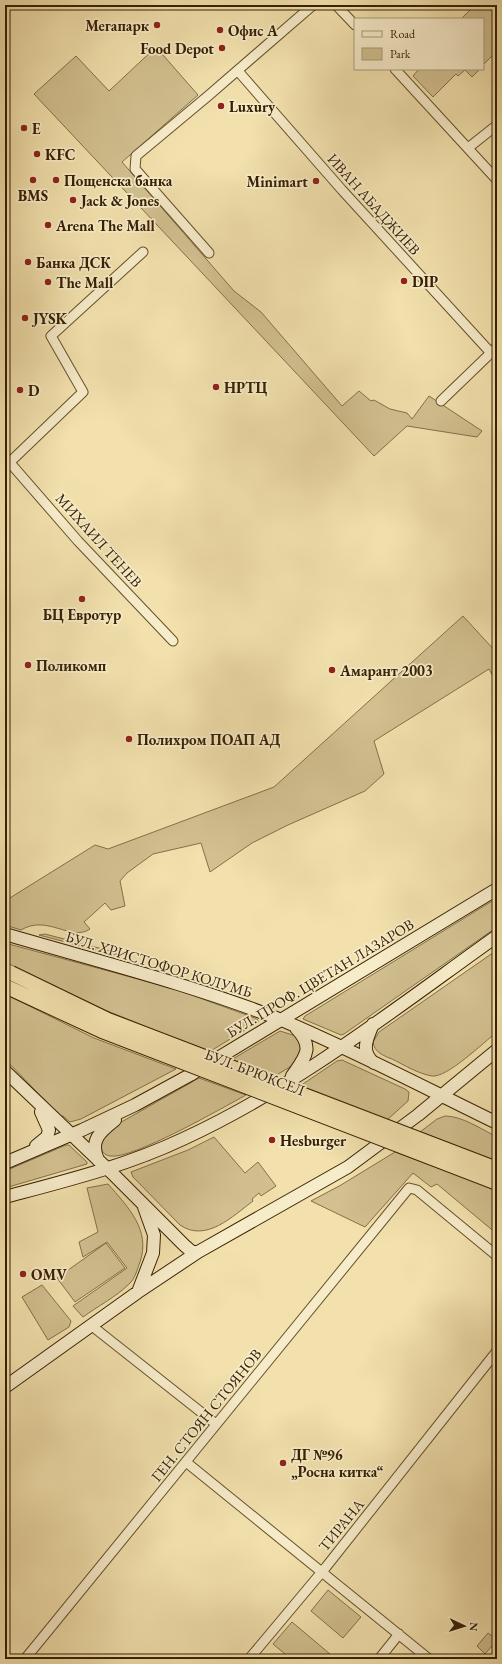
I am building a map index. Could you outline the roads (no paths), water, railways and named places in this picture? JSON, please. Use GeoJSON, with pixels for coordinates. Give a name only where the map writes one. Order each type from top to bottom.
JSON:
{"type":"FeatureCollection","features":[{"type":"Feature","properties":{"kind":"main road","name":"БУЛ. ПРОФ. ЦВЕТАН ЛАЗАРОВ"},"geometry":{"type":"LineString","coordinates":[[5,1163],[71,1135],[135,1105],[190,1075],[497,889]]}},
{"type":"Feature","properties":{"kind":"main road","name":"БУЛ. ХРИСТОФОР КОЛУМБ"},"geometry":{"type":"LineString","coordinates":[[5,934],[216,996],[280,1020],[340,1047],[497,1123]]}},
{"type":"Feature","properties":{"kind":"main road"},"geometry":{"type":"LineString","coordinates":[[5,1197],[102,1164],[182,1140],[246,1108],[340,1047],[497,936]]}},
{"type":"Feature","properties":{"kind":"main road","name":"БУЛ. БРЮКСЕЛ"},"geometry":{"type":"LineString","coordinates":[[8,980],[108,1020],[497,1169]]}},
{"type":"Feature","properties":{"kind":"main road","name":"БУЛ. БРЮКСЕЛ"},"geometry":{"type":"LineString","coordinates":[[8,980],[102,1031],[497,1183]]}},
{"type":"Feature","properties":{"kind":"main road"},"geometry":{"type":"LineString","coordinates":[[373,1024],[367,1038],[365,1048],[369,1059],[375,1064]]}},
{"type":"Feature","properties":{"kind":"main road"},"geometry":{"type":"LineString","coordinates":[[288,1082],[304,1059],[307,1049],[304,1037],[294,1027]]}},
{"type":"Feature","properties":{"kind":"main road"},"geometry":{"type":"LineString","coordinates":[[5,1387],[138,1292],[198,1252],[348,1167],[442,1096],[497,1050]]}},
{"type":"Feature","properties":{"kind":"main road"},"geometry":{"type":"LineString","coordinates":[[5,1071],[189,1250],[198,1252]]}},
{"type":"Feature","properties":{"kind":"main road"},"geometry":{"type":"LineString","coordinates":[[25,1154],[44,1140],[49,1130],[46,1120],[33,1099]]}},
{"type":"Feature","properties":{"kind":"main road"},"geometry":{"type":"LineString","coordinates":[[102,1164],[94,1146],[97,1136],[135,1105]]}},
{"type":"Feature","properties":{"kind":"main road"},"geometry":{"type":"LineString","coordinates":[[138,1292],[153,1253],[154,1235],[143,1204]]}},
{"type":"Feature","properties":{"kind":"street"},"geometry":{"type":"LineString","coordinates":[[209,252],[135,169],[136,156],[238,71],[313,5]]}},
{"type":"Feature","properties":{"kind":"street"},"geometry":{"type":"LineString","coordinates":[[336,5],[354,25]]}},
{"type":"Feature","properties":{"kind":"street"},"geometry":{"type":"LineString","coordinates":[[396,70],[497,180]]}},
{"type":"Feature","properties":{"kind":"street","name":"ИВАН АБАДЖИЕВ"},"geometry":{"type":"LineString","coordinates":[[238,71],[342,190],[494,350],[441,401]]}},
{"type":"Feature","properties":{"kind":"street"},"geometry":{"type":"LineString","coordinates":[[468,148],[497,125]]}},
{"type":"Feature","properties":{"kind":"street"},"geometry":{"type":"LineString","coordinates":[[8,460],[83,392],[51,336],[143,252]]}},
{"type":"Feature","properties":{"kind":"street","name":"МИХАИЛ ТЕНЕВ"},"geometry":{"type":"LineString","coordinates":[[8,460],[78,541],[173,641]]}},
{"type":"Feature","properties":{"kind":"street","name":"ГЕН. СТОЯН СТОЯНОВ"},"geometry":{"type":"LineString","coordinates":[[25,1659],[409,1188],[417,1190],[497,1256]]}},
{"type":"Feature","properties":{"kind":"street"},"geometry":{"type":"LineString","coordinates":[[92,1326],[216,1424]]}},
{"type":"Feature","properties":{"kind":"street","name":"ТИРАНА"},"geometry":{"type":"LineString","coordinates":[[250,1659],[322,1572],[497,1352]]}},
{"type":"Feature","properties":{"kind":"street"},"geometry":{"type":"LineString","coordinates":[[186,1462],[429,1659]]}},
{"type":"Feature","properties":{"kind":"street"},"geometry":{"type":"LineString","coordinates":[[379,1659],[399,1634]]}},
{"type":"Feature","properties":{"kind":"place","name":"Мегапарк"},"geometry":{"type":"Point","coordinates":[157,25]}},
{"type":"Feature","properties":{"kind":"place","name":"Офис А"},"geometry":{"type":"Point","coordinates":[220,30]}},
{"type":"Feature","properties":{"kind":"place","name":"Food Depot"},"geometry":{"type":"Point","coordinates":[222,48]}},
{"type":"Feature","properties":{"kind":"place","name":"Luxury"},"geometry":{"type":"Point","coordinates":[221,106]}},
{"type":"Feature","properties":{"kind":"place","name":"E"},"geometry":{"type":"Point","coordinates":[24,128]}},
{"type":"Feature","properties":{"kind":"place","name":"KFC"},"geometry":{"type":"Point","coordinates":[37,154]}},
{"type":"Feature","properties":{"kind":"place","name":"BMS"},"geometry":{"type":"Point","coordinates":[33,180]}},
{"type":"Feature","properties":{"kind":"place","name":"Пощенска банка"},"geometry":{"type":"Point","coordinates":[56,180]}},
{"type":"Feature","properties":{"kind":"place","name":"Minimart"},"geometry":{"type":"Point","coordinates":[316,181]}},
{"type":"Feature","properties":{"kind":"place","name":"Jack & Jones"},"geometry":{"type":"Point","coordinates":[73,200]}},
{"type":"Feature","properties":{"kind":"place","name":"Arena The Mall"},"geometry":{"type":"Point","coordinates":[48,225]}},
{"type":"Feature","properties":{"kind":"place","name":"Банка ДСК"},"geometry":{"type":"Point","coordinates":[28,262]}},
{"type":"Feature","properties":{"kind":"place","name":"DIP"},"geometry":{"type":"Point","coordinates":[404,281]}},
{"type":"Feature","properties":{"kind":"place","name":"The Mall"},"geometry":{"type":"Point","coordinates":[48,282]}},
{"type":"Feature","properties":{"kind":"place","name":"JYSK"},"geometry":{"type":"Point","coordinates":[25,318]}},
{"type":"Feature","properties":{"kind":"place","name":"НРТЦ"},"geometry":{"type":"Point","coordinates":[216,387]}},
{"type":"Feature","properties":{"kind":"place","name":"D"},"geometry":{"type":"Point","coordinates":[20,390]}},
{"type":"Feature","properties":{"kind":"place","name":"БЦ Евротур"},"geometry":{"type":"Point","coordinates":[82,599]}},
{"type":"Feature","properties":{"kind":"place","name":"Поликомп"},"geometry":{"type":"Point","coordinates":[28,665]}},
{"type":"Feature","properties":{"kind":"place","name":"Амарант 2003"},"geometry":{"type":"Point","coordinates":[332,670]}},
{"type":"Feature","properties":{"kind":"place","name":"Полихром ПОАП АД"},"geometry":{"type":"Point","coordinates":[129,739]}},
{"type":"Feature","properties":{"kind":"place","name":"Hesburger"},"geometry":{"type":"Point","coordinates":[272,1140]}},
{"type":"Feature","properties":{"kind":"place","name":"OMV"},"geometry":{"type":"Point","coordinates":[23,1274]}},
{"type":"Feature","properties":{"kind":"place","name":"ДГ №96 „Росна китка“"},"geometry":{"type":"Point","coordinates":[283,1463]}}]}
